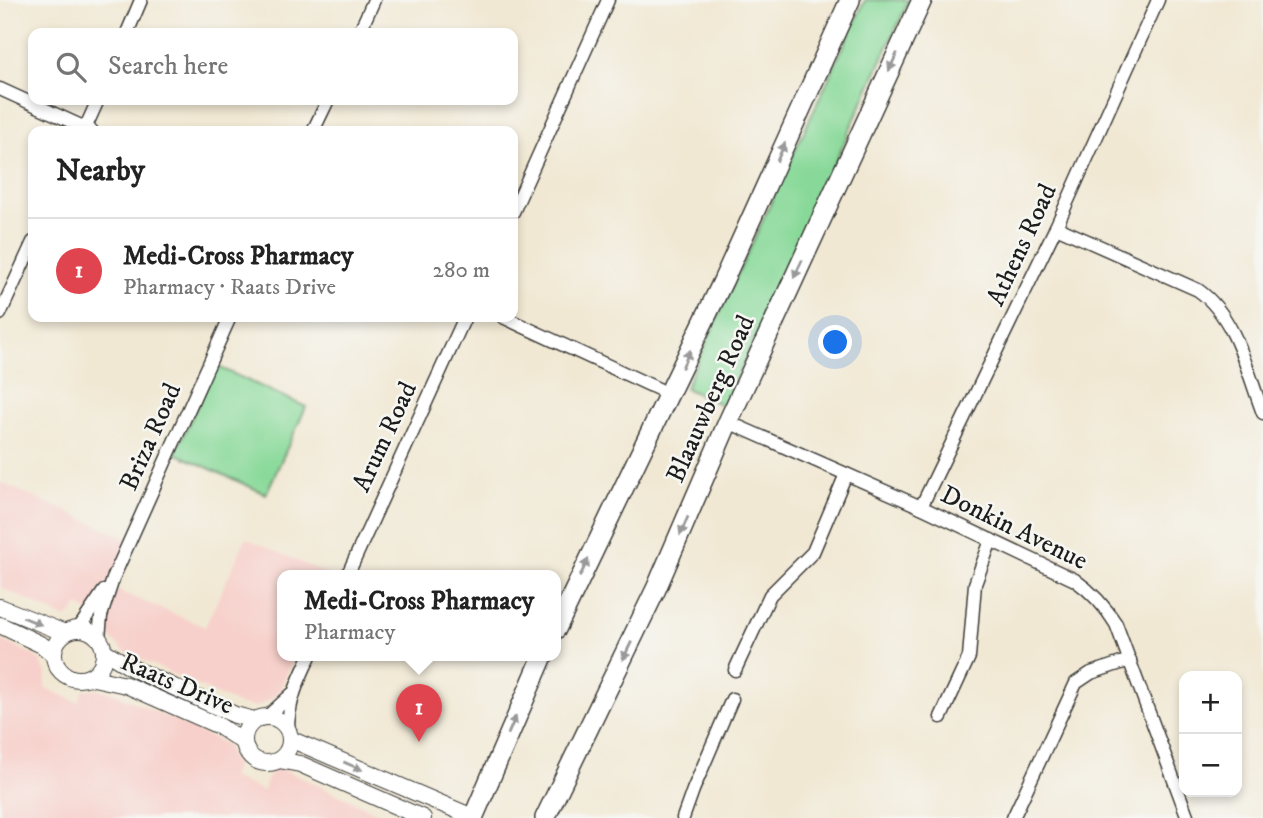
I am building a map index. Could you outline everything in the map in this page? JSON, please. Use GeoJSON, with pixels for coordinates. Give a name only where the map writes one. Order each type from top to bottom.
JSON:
{"type":"FeatureCollection","features":[{"type":"Feature","properties":{"kind":"main road","name":"Blaauwberg Road"},"geometry":{"type":"LineString","coordinates":[[561,617],[669,394],[850,0]]}},
{"type":"Feature","properties":{"kind":"main road","name":"Blaauwberg Road"},"geometry":{"type":"LineString","coordinates":[[545,818],[656,589],[728,422],[922,0]]}},
{"type":"Feature","properties":{"kind":"main road"},"geometry":{"type":"LineString","coordinates":[[474,818],[541,661]]}},
{"type":"Feature","properties":{"kind":"street"},"geometry":{"type":"LineString","coordinates":[[129,28],[141,0]]}},
{"type":"Feature","properties":{"kind":"street"},"geometry":{"type":"LineString","coordinates":[[361,28],[374,0]]}},
{"type":"Feature","properties":{"kind":"street"},"geometry":{"type":"LineString","coordinates":[[518,201],[608,0]]}},
{"type":"Feature","properties":{"kind":"street","name":"Athens Road"},"geometry":{"type":"LineString","coordinates":[[920,508],[1056,227],[1158,0]]}},
{"type":"Feature","properties":{"kind":"street"},"geometry":{"type":"LineString","coordinates":[[0,89],[28,102]]}},
{"type":"Feature","properties":{"kind":"street"},"geometry":{"type":"LineString","coordinates":[[34,105],[79,126]]}},
{"type":"Feature","properties":{"kind":"street"},"geometry":{"type":"LineString","coordinates":[[88,126],[96,105]]}},
{"type":"Feature","properties":{"kind":"street"},"geometry":{"type":"LineString","coordinates":[[315,126],[326,105]]}},
{"type":"Feature","properties":{"kind":"street"},"geometry":{"type":"LineString","coordinates":[[1056,227],[1198,290],[1207,297],[1227,320],[1263,413]]}},
{"type":"Feature","properties":{"kind":"street"},"geometry":{"type":"LineString","coordinates":[[0,314],[28,253]]}},
{"type":"Feature","properties":{"kind":"street","name":"Briza Road"},"geometry":{"type":"LineString","coordinates":[[102,644],[101,616],[114,576],[228,322]]}},
{"type":"Feature","properties":{"kind":"street","name":"Arum Road"},"geometry":{"type":"LineString","coordinates":[[350,570],[463,322]]}},
{"type":"Feature","properties":{"kind":"street"},"geometry":{"type":"LineString","coordinates":[[514,322],[669,394]]}},
{"type":"Feature","properties":{"kind":"street","name":"Donkin Avenue"},"geometry":{"type":"LineString","coordinates":[[728,422],[991,540],[1075,580],[1090,590],[1107,608],[1116,625],[1188,818]]}},
{"type":"Feature","properties":{"kind":"street"},"geometry":{"type":"LineString","coordinates":[[735,670],[770,595],[813,552],[846,474]]}},
{"type":"Feature","properties":{"kind":"street"},"geometry":{"type":"LineString","coordinates":[[941,717],[969,657],[975,584],[991,540]]}},
{"type":"Feature","properties":{"kind":"street","name":"Briza Road"},"geometry":{"type":"LineString","coordinates":[[72,630],[114,576]]}},
{"type":"Feature","properties":{"kind":"street"},"geometry":{"type":"LineString","coordinates":[[0,607],[72,630],[90,631],[102,644],[102,663],[89,677],[78,679],[64,674],[55,662],[53,654],[57,640],[72,630]]}},
{"type":"Feature","properties":{"kind":"street"},"geometry":{"type":"LineString","coordinates":[[0,625],[42,645],[53,654]]}},
{"type":"Feature","properties":{"kind":"street","name":"Raats Drive"},"geometry":{"type":"LineString","coordinates":[[102,644],[132,668],[235,715],[261,718]]}},
{"type":"Feature","properties":{"kind":"street"},"geometry":{"type":"LineString","coordinates":[[1013,818],[1076,683],[1091,673],[1130,660]]}},
{"type":"Feature","properties":{"kind":"street"},"geometry":{"type":"LineString","coordinates":[[292,694],[247,727],[243,742],[249,755],[256,761],[268,764],[279,760],[288,749],[288,714],[292,694],[308,661]]}},
{"type":"Feature","properties":{"kind":"street","name":"Raats Drive"},"geometry":{"type":"LineString","coordinates":[[89,677],[126,685],[219,726],[243,742]]}},
{"type":"Feature","properties":{"kind":"street"},"geometry":{"type":"LineString","coordinates":[[684,818],[732,699]]}},
{"type":"Feature","properties":{"kind":"street"},"geometry":{"type":"LineString","coordinates":[[261,718],[280,720],[289,734],[474,818]]}},
{"type":"Feature","properties":{"kind":"street"},"geometry":{"type":"LineString","coordinates":[[279,760],[300,764],[423,818]]}},
{"type":"Feature","properties":{"kind":"shaded area"},"geometry":{"type":"Polygon","coordinates":[[[0,482],[130,540],[109,587],[205,627],[246,538],[318,570],[277,570],[277,661],[293,661],[277,695],[256,707],[240,705],[125,652],[112,639],[107,625],[78,605],[73,613],[65,618],[0,587],[0,482]]]}},
{"type":"Feature","properties":{"kind":"shaded area"},"geometry":{"type":"Polygon","coordinates":[[[0,639],[40,661],[46,673],[45,688],[78,702],[84,690],[97,689],[114,693],[226,744],[231,760],[237,763],[231,777],[263,791],[270,773],[280,768],[389,818],[0,818],[0,639]]]}},
{"type":"Feature","properties":{"kind":"green space"},"geometry":{"type":"Polygon","coordinates":[[[865,0],[909,0],[724,406],[685,388],[865,0]]]}},
{"type":"Feature","properties":{"kind":"green space"},"geometry":{"type":"Polygon","coordinates":[[[216,366],[306,407],[266,494],[175,453],[216,366]]]}},
{"type":"Feature","properties":{"kind":"place","name":"Medi-Cross Pharmacy"},"geometry":{"type":"Point","coordinates":[419,742]}}]}
